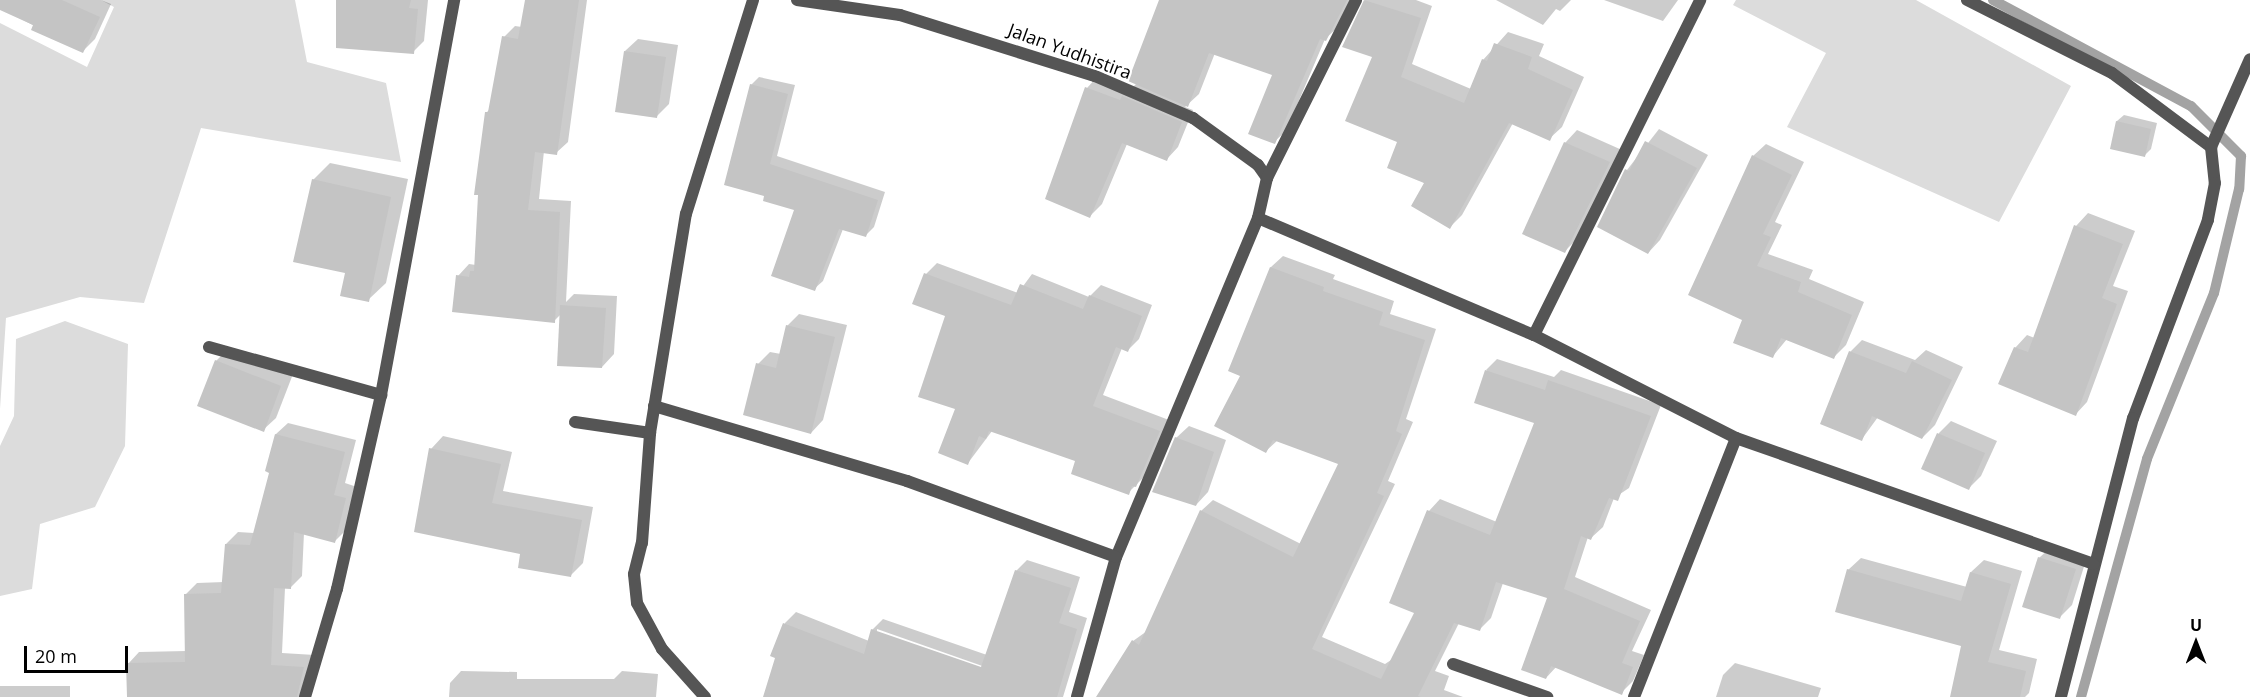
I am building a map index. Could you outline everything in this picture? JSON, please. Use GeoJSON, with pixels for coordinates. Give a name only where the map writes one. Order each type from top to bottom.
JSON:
{"type":"FeatureCollection","features":[{"type":"Feature","properties":{"kind":"street"},"geometry":{"type":"LineString","coordinates":[[305,697],[337,589],[381,395],[406,274],[454,0]]}},
{"type":"Feature","properties":{"kind":"street"},"geometry":{"type":"LineString","coordinates":[[705,697],[662,650],[637,603],[634,574],[642,543],[650,433],[686,214],[753,0]]}},
{"type":"Feature","properties":{"kind":"street","name":"Jalan Yudhistira"},"geometry":{"type":"LineString","coordinates":[[797,0],[900,15],[1095,76],[1193,118],[1258,165],[1267,178]]}},
{"type":"Feature","properties":{"kind":"street"},"geometry":{"type":"LineString","coordinates":[[1077,697],[1116,557],[1258,218],[1267,178],[1356,0]]}},
{"type":"Feature","properties":{"kind":"street"},"geometry":{"type":"LineString","coordinates":[[1534,335],[1700,0]]}},
{"type":"Feature","properties":{"kind":"street"},"geometry":{"type":"LineString","coordinates":[[1967,0],[2112,73],[2211,147]]}},
{"type":"Feature","properties":{"kind":"street"},"geometry":{"type":"LineString","coordinates":[[2061,697],[2093,564],[2133,418],[2208,220],[2216,183],[2211,147],[2250,59]]}},
{"type":"Feature","properties":{"kind":"street"},"geometry":{"type":"LineString","coordinates":[[1258,218],[1534,335],[1736,438],[2093,564]]}},
{"type":"Feature","properties":{"kind":"street"},"geometry":{"type":"LineString","coordinates":[[209,347],[381,395]]}},
{"type":"Feature","properties":{"kind":"street"},"geometry":{"type":"LineString","coordinates":[[654,406],[907,481],[1116,557]]}},
{"type":"Feature","properties":{"kind":"street"},"geometry":{"type":"LineString","coordinates":[[575,422],[650,433]]}},
{"type":"Feature","properties":{"kind":"street"},"geometry":{"type":"LineString","coordinates":[[1634,697],[1736,438]]}},
{"type":"Feature","properties":{"kind":"street"},"geometry":{"type":"LineString","coordinates":[[1453,664],[1547,697]]}},
{"type":"Feature","properties":{"kind":"shaded area"},"geometry":{"type":"Polygon","coordinates":[[[101,0],[295,0],[307,62],[386,83],[401,162],[201,128],[144,303],[80,297],[6,318],[0,409],[0,23],[87,67],[114,7],[101,0]]]}},
{"type":"Feature","properties":{"kind":"shaded area"},"geometry":{"type":"Polygon","coordinates":[[[1736,0],[1916,0],[2071,86],[1999,222],[1787,127],[1826,53],[1733,5],[1736,0]]]}},
{"type":"Feature","properties":{"kind":"shaded area"},"geometry":{"type":"Polygon","coordinates":[[[65,321],[128,344],[125,446],[95,507],[40,524],[32,589],[0,596],[0,446],[14,416],[16,339],[65,321]]]}},
{"type":"Feature","properties":{"kind":"building"},"geometry":{"type":"Polygon","coordinates":[[[0,0],[62,0],[100,17],[83,53],[31,30],[33,25],[0,10],[0,0]]]}},
{"type":"Feature","properties":{"kind":"building"},"geometry":{"type":"Polygon","coordinates":[[[336,0],[411,0],[409,8],[418,9],[414,54],[336,48],[336,0]]]}},
{"type":"Feature","properties":{"kind":"building"},"geometry":{"type":"Polygon","coordinates":[[[525,0],[579,0],[557,155],[535,152],[528,210],[560,212],[555,323],[452,312],[456,275],[469,277],[470,271],[474,271],[478,195],[474,195],[485,112],[488,112],[502,36],[518,39],[525,0]]]}},
{"type":"Feature","properties":{"kind":"building"},"geometry":{"type":"Polygon","coordinates":[[[1159,0],[1347,0],[1326,41],[1320,39],[1275,144],[1248,134],[1272,75],[1209,53],[1188,107],[1128,81],[1159,0]]]}},
{"type":"Feature","properties":{"kind":"building"},"geometry":{"type":"Polygon","coordinates":[[[1364,0],[1421,18],[1401,77],[1464,103],[1482,59],[1487,61],[1494,43],[1532,57],[1528,69],[1573,90],[1550,141],[1509,123],[1450,229],[1411,206],[1424,183],[1387,168],[1397,142],[1345,121],[1372,57],[1342,47],[1364,0]]]}},
{"type":"Feature","properties":{"kind":"building"},"geometry":{"type":"Polygon","coordinates":[[[624,51],[666,57],[657,118],[615,112],[624,51]]]}},
{"type":"Feature","properties":{"kind":"building"},"geometry":{"type":"Polygon","coordinates":[[[750,84],[788,94],[770,164],[878,200],[866,237],[839,229],[815,291],[771,276],[794,210],[763,201],[764,196],[724,185],[750,84]]]}},
{"type":"Feature","properties":{"kind":"building"},"geometry":{"type":"Polygon","coordinates":[[[1085,87],[1120,100],[1122,96],[1182,122],[1167,161],[1122,143],[1090,218],[1045,199],[1085,87]]]}},
{"type":"Feature","properties":{"kind":"building"},"geometry":{"type":"Polygon","coordinates":[[[2116,121],[2151,129],[2145,157],[2110,149],[2116,121]]]}},
{"type":"Feature","properties":{"kind":"building"},"geometry":{"type":"Polygon","coordinates":[[[1645,141],[1697,168],[1648,254],[1597,227],[1625,169],[1629,171],[1645,141]]]}},
{"type":"Feature","properties":{"kind":"building"},"geometry":{"type":"Polygon","coordinates":[[[1564,142],[1610,162],[1565,253],[1522,234],[1564,142]]]}},
{"type":"Feature","properties":{"kind":"building"},"geometry":{"type":"Polygon","coordinates":[[[1752,155],[1792,175],[1763,234],[1771,237],[1757,266],[1801,282],[1798,292],[1852,315],[1834,359],[1781,338],[1773,358],[1733,343],[1742,320],[1688,295],[1752,155]]]}},
{"type":"Feature","properties":{"kind":"building"},"geometry":{"type":"Polygon","coordinates":[[[312,179],[391,197],[369,302],[340,296],[345,273],[293,262],[312,179]]]}},
{"type":"Feature","properties":{"kind":"building"},"geometry":{"type":"Polygon","coordinates":[[[2074,225],[2123,244],[2102,298],[2117,304],[2076,416],[1998,384],[2014,347],[2028,352],[2074,225]]]}},
{"type":"Feature","properties":{"kind":"building"},"geometry":{"type":"Polygon","coordinates":[[[1270,267],[1324,287],[1323,291],[1383,312],[1379,325],[1425,340],[1396,431],[1402,434],[1377,493],[1384,496],[1312,649],[1381,679],[1414,613],[1389,603],[1427,510],[1490,535],[1534,423],[1474,403],[1485,370],[1545,390],[1548,380],[1651,416],[1618,501],[1609,498],[1591,540],[1581,536],[1564,589],[1640,621],[1622,663],[1633,667],[1622,695],[1551,666],[1546,679],[1521,670],[1547,598],[1496,582],[1480,631],[1454,623],[1418,696],[1421,697],[1096,697],[1132,640],[1139,645],[1200,510],[1293,557],[1338,464],[1273,440],[1266,453],[1214,426],[1240,376],[1228,371],[1270,267]]]}},
{"type":"Feature","properties":{"kind":"building"},"geometry":{"type":"Polygon","coordinates":[[[924,273],[1011,305],[1020,284],[1083,309],[1089,295],[1142,316],[1128,352],[1116,347],[1093,406],[1160,431],[1136,487],[1132,486],[1129,495],[1071,474],[1075,461],[989,431],[986,439],[979,436],[968,465],[938,453],[955,409],[918,397],[945,316],[912,304],[924,273]]]}},
{"type":"Feature","properties":{"kind":"building"},"geometry":{"type":"Polygon","coordinates":[[[560,305],[606,308],[602,368],[557,366],[560,305]]]}},
{"type":"Feature","properties":{"kind":"building"},"geometry":{"type":"Polygon","coordinates":[[[786,325],[835,337],[811,434],[743,415],[756,363],[776,368],[786,325]]]}},
{"type":"Feature","properties":{"kind":"building"},"geometry":{"type":"Polygon","coordinates":[[[1849,351],[1906,373],[1912,361],[1952,380],[1922,439],[1872,416],[1862,441],[1820,424],[1849,351]]]}},
{"type":"Feature","properties":{"kind":"building"},"geometry":{"type":"Polygon","coordinates":[[[215,360],[281,386],[264,432],[197,406],[215,360]]]}},
{"type":"Feature","properties":{"kind":"building"},"geometry":{"type":"Polygon","coordinates":[[[1937,433],[1985,453],[1969,490],[1921,469],[1937,433]]]}},
{"type":"Feature","properties":{"kind":"building"},"geometry":{"type":"Polygon","coordinates":[[[275,434],[345,452],[334,495],[346,498],[335,543],[294,532],[291,589],[274,588],[271,665],[304,667],[297,697],[127,697],[126,663],[185,662],[184,594],[221,593],[225,544],[250,545],[269,473],[265,471],[275,434]]]}},
{"type":"Feature","properties":{"kind":"building"},"geometry":{"type":"Polygon","coordinates":[[[1175,437],[1214,452],[1196,506],[1152,492],[1175,437]]]}},
{"type":"Feature","properties":{"kind":"building"},"geometry":{"type":"Polygon","coordinates":[[[429,448],[501,464],[492,503],[582,520],[571,577],[518,568],[520,554],[414,532],[429,448]]]}},
{"type":"Feature","properties":{"kind":"building"},"geometry":{"type":"Polygon","coordinates":[[[2038,557],[2076,569],[2060,619],[2022,607],[2038,557]]]}},
{"type":"Feature","properties":{"kind":"building"},"geometry":{"type":"Polygon","coordinates":[[[1847,569],[1961,601],[1970,572],[2011,584],[1988,662],[2026,671],[2020,697],[1950,697],[1961,646],[1835,612],[1847,569]]]}},
{"type":"Feature","properties":{"kind":"building"},"geometry":{"type":"Polygon","coordinates":[[[1015,570],[1071,588],[1059,623],[1077,629],[1057,697],[763,697],[775,658],[770,656],[783,623],[864,654],[871,629],[981,667],[1015,570]]]}},
{"type":"Feature","properties":{"kind":"waterway"},"geometry":{"type":"LineString","coordinates":[[1993,0],[2191,106],[2241,156],[2239,189],[2214,293],[2147,459],[2081,697]]}}]}
